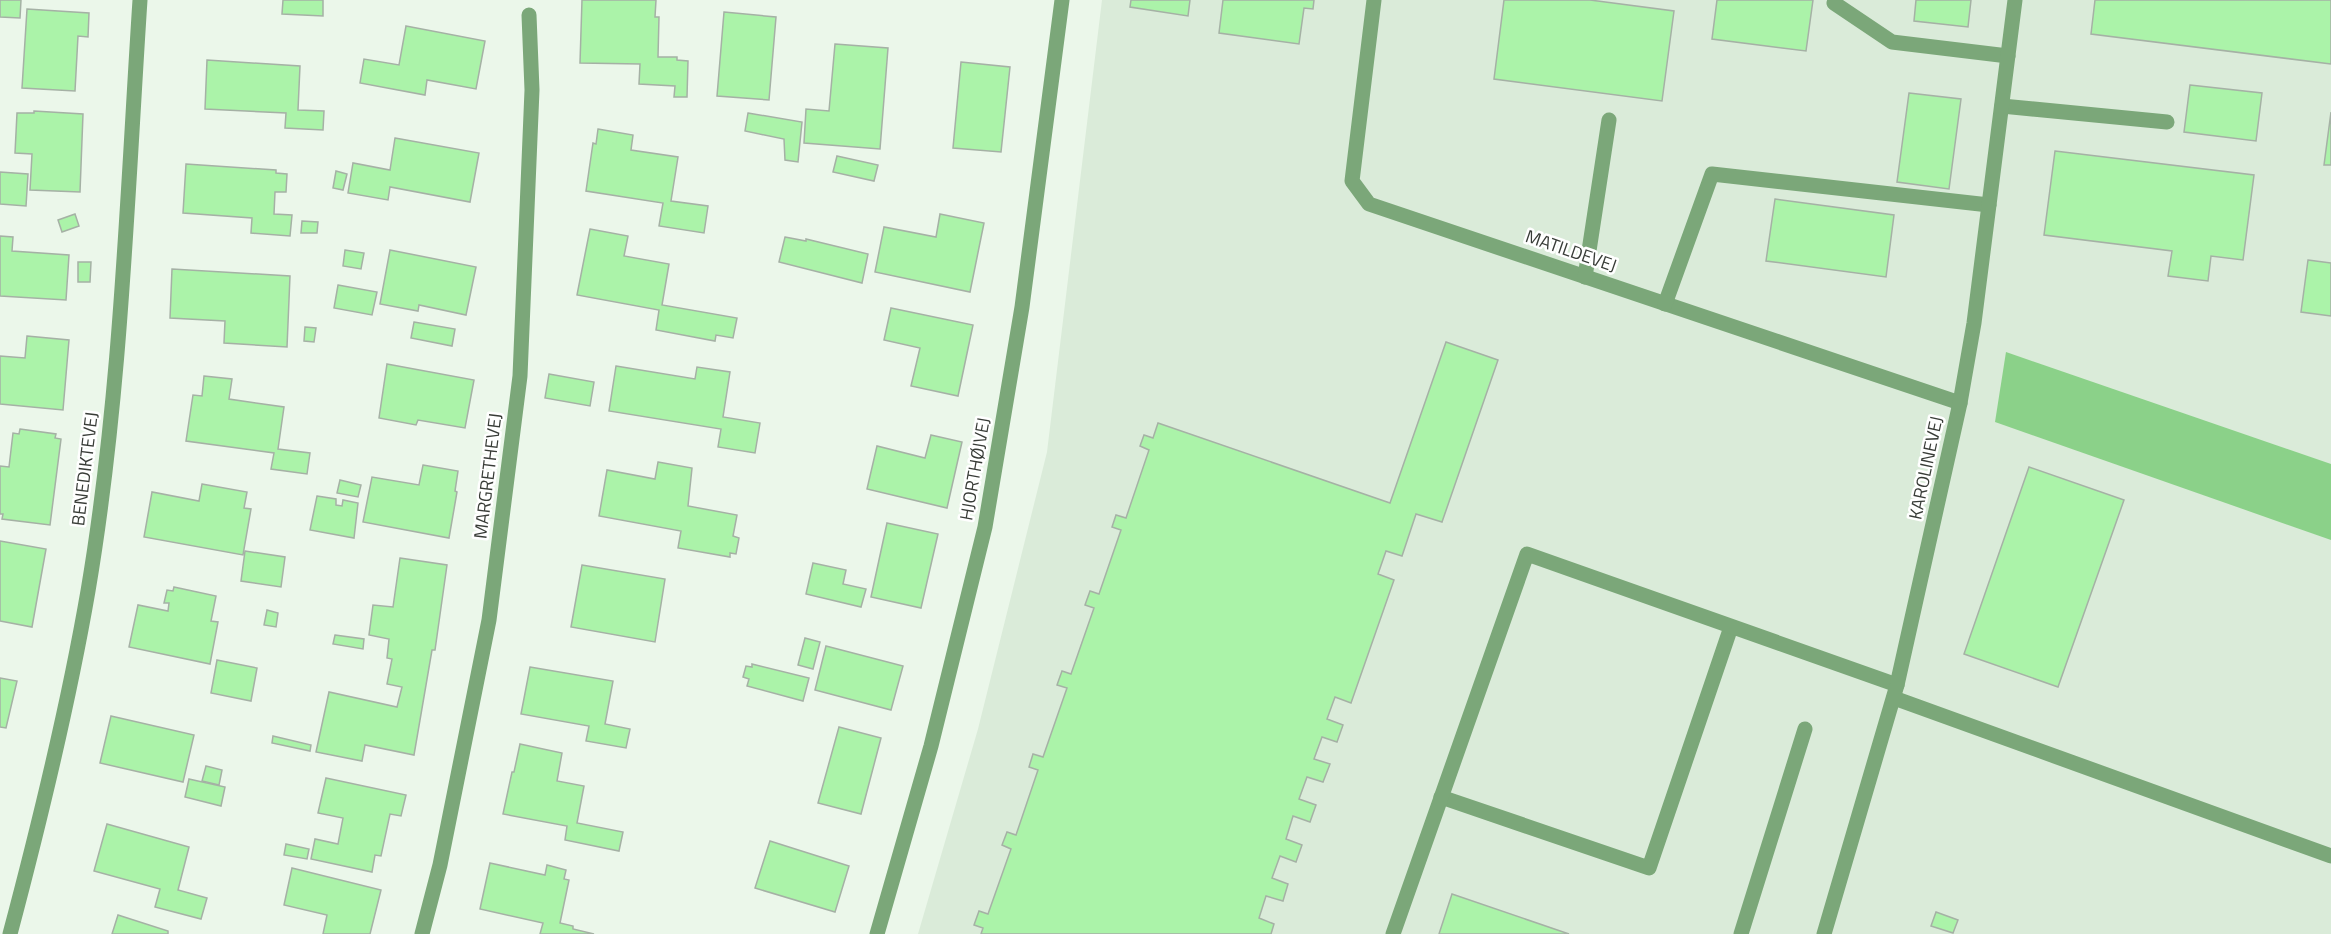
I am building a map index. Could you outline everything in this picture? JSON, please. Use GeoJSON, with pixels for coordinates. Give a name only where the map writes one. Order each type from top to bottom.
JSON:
{"type":"FeatureCollection","features":[{"type":"Feature","properties":{"kind":"street","name":"BENEDIKTEVEJ"},"geometry":{"type":"LineString","coordinates":[[10,934],[49,782],[88,591],[94,548],[112,410],[140,0]]}},
{"type":"Feature","properties":{"kind":"street","name":"HJORTHØJVEJ"},"geometry":{"type":"LineString","coordinates":[[877,934],[931,746],[985,527],[1022,308],[1062,0]]}},
{"type":"Feature","properties":{"kind":"street","name":"MATILDEVEJ"},"geometry":{"type":"LineString","coordinates":[[1374,0],[1352,181],[1369,204],[1960,404]]}},
{"type":"Feature","properties":{"kind":"street","name":"KAROLINEVEJ"},"geometry":{"type":"LineString","coordinates":[[1827,933],[1895,692],[1960,404],[1974,323],[2016,0]]}},
{"type":"Feature","properties":{"kind":"street"},"geometry":{"type":"LineString","coordinates":[[1834,3],[1892,42],[2008,56]]}},
{"type":"Feature","properties":{"kind":"street","name":"MARGRETHEVEJ"},"geometry":{"type":"LineString","coordinates":[[422,934],[440,865],[489,620],[520,376],[532,90],[529,15]]}},
{"type":"Feature","properties":{"kind":"street"},"geometry":{"type":"LineString","coordinates":[[2002,106],[2167,122]]}},
{"type":"Feature","properties":{"kind":"street"},"geometry":{"type":"LineString","coordinates":[[1585,277],[1609,120]]}},
{"type":"Feature","properties":{"kind":"street"},"geometry":{"type":"LineString","coordinates":[[1665,304],[1712,174],[1989,205]]}},
{"type":"Feature","properties":{"kind":"street"},"geometry":{"type":"LineString","coordinates":[[1393,934],[1527,554],[1731,627],[1895,692],[2331,856]]}},
{"type":"Feature","properties":{"kind":"street"},"geometry":{"type":"LineString","coordinates":[[1441,797],[1648,868],[1731,627]]}},
{"type":"Feature","properties":{"kind":"street"},"geometry":{"type":"LineString","coordinates":[[1741,934],[1805,729]]}},
{"type":"Feature","properties":{"kind":"shaded area"},"geometry":{"type":"Polygon","coordinates":[[[1102,0],[2331,0],[2331,934],[918,934],[978,729],[1047,452],[1102,0]]]}},
{"type":"Feature","properties":{"kind":"green space"},"geometry":{"type":"Polygon","coordinates":[[[2006,352],[2331,464],[2331,540],[1995,422],[2006,352]]]}},
{"type":"Feature","properties":{"kind":"building"},"geometry":{"type":"Polygon","coordinates":[[[0,0],[21,0],[20,18],[0,17],[0,0]]]}},
{"type":"Feature","properties":{"kind":"building"},"geometry":{"type":"Polygon","coordinates":[[[283,0],[323,0],[323,16],[282,14],[283,0]]]}},
{"type":"Feature","properties":{"kind":"building"},"geometry":{"type":"Polygon","coordinates":[[[582,0],[656,0],[655,17],[659,17],[658,57],[677,57],[677,60],[688,61],[687,97],[674,97],[675,86],[639,84],[640,64],[580,63],[582,0]]]}},
{"type":"Feature","properties":{"kind":"building"},"geometry":{"type":"Polygon","coordinates":[[[1131,0],[1190,0],[1188,16],[1130,7],[1131,0]]]}},
{"type":"Feature","properties":{"kind":"building"},"geometry":{"type":"Polygon","coordinates":[[[1223,0],[1314,0],[1313,9],[1304,8],[1299,44],[1219,33],[1223,0]]]}},
{"type":"Feature","properties":{"kind":"building"},"geometry":{"type":"Polygon","coordinates":[[[1504,0],[1590,0],[1674,11],[1662,101],[1494,79],[1504,0]]]}},
{"type":"Feature","properties":{"kind":"building"},"geometry":{"type":"Polygon","coordinates":[[[1717,0],[1813,0],[1806,51],[1712,39],[1717,0]]]}},
{"type":"Feature","properties":{"kind":"building"},"geometry":{"type":"Polygon","coordinates":[[[1916,0],[1971,0],[1968,27],[1914,21],[1916,0]]]}},
{"type":"Feature","properties":{"kind":"building"},"geometry":{"type":"Polygon","coordinates":[[[2095,0],[2331,0],[2331,64],[2091,34],[2095,0]]]}},
{"type":"Feature","properties":{"kind":"building"},"geometry":{"type":"Polygon","coordinates":[[[27,9],[89,13],[88,37],[78,36],[75,91],[22,88],[27,9]]]}},
{"type":"Feature","properties":{"kind":"building"},"geometry":{"type":"Polygon","coordinates":[[[724,12],[776,17],[769,100],[717,96],[724,12]]]}},
{"type":"Feature","properties":{"kind":"building"},"geometry":{"type":"Polygon","coordinates":[[[406,26],[485,41],[476,89],[427,80],[425,95],[360,83],[364,59],[399,65],[406,26]]]}},
{"type":"Feature","properties":{"kind":"building"},"geometry":{"type":"Polygon","coordinates":[[[835,44],[888,48],[880,149],[804,143],[806,109],[829,111],[835,44]]]}},
{"type":"Feature","properties":{"kind":"building"},"geometry":{"type":"Polygon","coordinates":[[[207,60],[300,66],[298,110],[324,111],[323,130],[285,128],[286,113],[205,109],[207,60]]]}},
{"type":"Feature","properties":{"kind":"building"},"geometry":{"type":"Polygon","coordinates":[[[961,62],[1010,67],[1001,152],[953,148],[961,62]]]}},
{"type":"Feature","properties":{"kind":"building"},"geometry":{"type":"Polygon","coordinates":[[[2190,85],[2262,93],[2256,141],[2184,132],[2190,85]]]}},
{"type":"Feature","properties":{"kind":"building"},"geometry":{"type":"Polygon","coordinates":[[[1909,93],[1961,99],[1949,189],[1897,182],[1909,93]]]}},
{"type":"Feature","properties":{"kind":"building"},"geometry":{"type":"Polygon","coordinates":[[[34,111],[83,114],[80,192],[30,190],[32,154],[15,153],[17,113],[34,113],[34,111]]]}},
{"type":"Feature","properties":{"kind":"building"},"geometry":{"type":"Polygon","coordinates":[[[2331,112],[2331,165],[2324,165],[2331,112]]]}},
{"type":"Feature","properties":{"kind":"building"},"geometry":{"type":"Polygon","coordinates":[[[748,113],[802,122],[798,162],[785,160],[784,139],[745,131],[748,113]]]}},
{"type":"Feature","properties":{"kind":"building"},"geometry":{"type":"Polygon","coordinates":[[[598,129],[633,135],[631,150],[678,157],[671,201],[708,206],[704,233],[659,226],[663,203],[586,191],[593,143],[596,144],[598,129]]]}},
{"type":"Feature","properties":{"kind":"building"},"geometry":{"type":"Polygon","coordinates":[[[395,138],[479,153],[470,202],[390,187],[388,200],[348,193],[353,163],[390,170],[395,138]]]}},
{"type":"Feature","properties":{"kind":"building"},"geometry":{"type":"Polygon","coordinates":[[[2055,151],[2254,175],[2243,260],[2211,256],[2208,281],[2168,276],[2172,251],[2044,235],[2055,151]]]}},
{"type":"Feature","properties":{"kind":"building"},"geometry":{"type":"Polygon","coordinates":[[[837,156],[878,165],[874,181],[833,172],[837,156]]]}},
{"type":"Feature","properties":{"kind":"building"},"geometry":{"type":"Polygon","coordinates":[[[186,164],[276,170],[276,173],[287,174],[286,192],[275,192],[274,214],[292,215],[290,236],[251,233],[252,218],[183,213],[186,164]]]}},
{"type":"Feature","properties":{"kind":"building"},"geometry":{"type":"Polygon","coordinates":[[[336,171],[347,174],[343,190],[333,188],[336,171]]]}},
{"type":"Feature","properties":{"kind":"building"},"geometry":{"type":"Polygon","coordinates":[[[0,172],[28,174],[26,206],[0,204],[0,172]]]}},
{"type":"Feature","properties":{"kind":"building"},"geometry":{"type":"Polygon","coordinates":[[[1775,199],[1894,215],[1886,277],[1766,261],[1775,199]]]}},
{"type":"Feature","properties":{"kind":"building"},"geometry":{"type":"Polygon","coordinates":[[[75,214],[79,226],[62,232],[58,220],[75,214]]]}},
{"type":"Feature","properties":{"kind":"building"},"geometry":{"type":"Polygon","coordinates":[[[940,214],[984,223],[970,292],[875,272],[884,227],[936,237],[940,214]]]}},
{"type":"Feature","properties":{"kind":"building"},"geometry":{"type":"Polygon","coordinates":[[[302,221],[318,222],[317,233],[301,233],[302,221]]]}},
{"type":"Feature","properties":{"kind":"building"},"geometry":{"type":"Polygon","coordinates":[[[590,229],[628,236],[624,256],[669,264],[662,305],[737,318],[733,338],[716,335],[715,341],[656,330],[659,310],[577,295],[590,229]]]}},
{"type":"Feature","properties":{"kind":"building"},"geometry":{"type":"Polygon","coordinates":[[[0,236],[13,237],[12,251],[69,255],[66,300],[0,296],[0,236]]]}},
{"type":"Feature","properties":{"kind":"building"},"geometry":{"type":"Polygon","coordinates":[[[785,237],[806,241],[806,239],[868,254],[862,283],[779,262],[785,237]]]}},
{"type":"Feature","properties":{"kind":"building"},"geometry":{"type":"Polygon","coordinates":[[[345,250],[364,253],[361,269],[343,266],[345,250]]]}},
{"type":"Feature","properties":{"kind":"building"},"geometry":{"type":"Polygon","coordinates":[[[390,250],[476,267],[466,315],[419,305],[418,311],[380,304],[390,250]]]}},
{"type":"Feature","properties":{"kind":"building"},"geometry":{"type":"Polygon","coordinates":[[[2308,260],[2331,263],[2331,316],[2301,312],[2308,260]]]}},
{"type":"Feature","properties":{"kind":"building"},"geometry":{"type":"Polygon","coordinates":[[[78,262],[91,262],[90,282],[78,282],[78,262]]]}},
{"type":"Feature","properties":{"kind":"building"},"geometry":{"type":"Polygon","coordinates":[[[172,269],[290,276],[287,347],[224,343],[225,321],[170,318],[172,269]]]}},
{"type":"Feature","properties":{"kind":"building"},"geometry":{"type":"Polygon","coordinates":[[[338,285],[377,292],[372,315],[334,308],[338,285]]]}},
{"type":"Feature","properties":{"kind":"building"},"geometry":{"type":"Polygon","coordinates":[[[891,308],[973,325],[958,396],[911,386],[920,348],[884,340],[891,308]]]}},
{"type":"Feature","properties":{"kind":"building"},"geometry":{"type":"Polygon","coordinates":[[[414,322],[455,329],[452,346],[411,338],[414,322]]]}},
{"type":"Feature","properties":{"kind":"building"},"geometry":{"type":"Polygon","coordinates":[[[305,327],[316,328],[314,342],[304,341],[305,327]]]}},
{"type":"Feature","properties":{"kind":"building"},"geometry":{"type":"Polygon","coordinates":[[[27,336],[69,340],[63,410],[0,404],[0,356],[25,358],[27,336]]]}},
{"type":"Feature","properties":{"kind":"building"},"geometry":{"type":"Polygon","coordinates":[[[1446,342],[1498,360],[1442,522],[1416,514],[1402,556],[1386,551],[1378,574],[1394,580],[1351,703],[1335,697],[1327,719],[1343,725],[1337,742],[1322,737],[1314,759],[1330,764],[1323,782],[1307,777],[1299,799],[1316,805],[1310,822],[1293,816],[1286,839],[1302,845],[1296,862],[1280,856],[1272,878],[1288,884],[1283,901],[1266,896],[1259,918],[1274,924],[1271,934],[981,934],[983,928],[974,925],[979,911],[988,914],[1011,849],[1002,845],[1007,832],[1016,835],[1038,770],[1029,767],[1033,754],[1043,757],[1067,688],[1057,685],[1062,671],[1071,674],[1094,608],[1085,605],[1090,591],[1099,594],[1121,530],[1112,527],[1116,515],[1126,518],[1149,450],[1140,446],[1144,435],[1153,438],[1158,423],[1390,503],[1446,342]]]}},
{"type":"Feature","properties":{"kind":"building"},"geometry":{"type":"Polygon","coordinates":[[[387,364],[474,380],[465,428],[418,420],[416,425],[379,418],[387,364]]]}},
{"type":"Feature","properties":{"kind":"building"},"geometry":{"type":"Polygon","coordinates":[[[616,366],[695,379],[697,367],[730,372],[723,417],[760,423],[755,453],[718,447],[721,429],[609,411],[616,366]]]}},
{"type":"Feature","properties":{"kind":"building"},"geometry":{"type":"Polygon","coordinates":[[[549,374],[594,382],[590,406],[545,398],[549,374]]]}},
{"type":"Feature","properties":{"kind":"building"},"geometry":{"type":"Polygon","coordinates":[[[204,376],[232,379],[229,399],[284,407],[278,449],[310,453],[307,474],[271,469],[274,453],[186,441],[193,395],[202,396],[204,376]]]}},
{"type":"Feature","properties":{"kind":"building"},"geometry":{"type":"Polygon","coordinates":[[[20,429],[56,434],[55,438],[61,439],[50,525],[2,519],[3,514],[0,514],[0,466],[9,467],[13,433],[19,434],[20,429]]]}},
{"type":"Feature","properties":{"kind":"building"},"geometry":{"type":"Polygon","coordinates":[[[931,435],[962,442],[947,508],[867,489],[877,446],[925,458],[931,435]]]}},
{"type":"Feature","properties":{"kind":"building"},"geometry":{"type":"Polygon","coordinates":[[[658,462],[692,468],[688,506],[737,515],[733,536],[739,538],[736,554],[730,553],[730,557],[678,548],[681,531],[599,516],[607,470],[655,479],[658,462]]]}},
{"type":"Feature","properties":{"kind":"building"},"geometry":{"type":"Polygon","coordinates":[[[423,465],[458,471],[455,491],[457,492],[449,538],[363,522],[372,477],[419,485],[423,465]]]}},
{"type":"Feature","properties":{"kind":"building"},"geometry":{"type":"Polygon","coordinates":[[[2029,467],[2124,500],[2058,687],[1964,654],[2029,467]]]}},
{"type":"Feature","properties":{"kind":"building"},"geometry":{"type":"Polygon","coordinates":[[[340,480],[361,485],[358,497],[337,493],[340,480]]]}},
{"type":"Feature","properties":{"kind":"building"},"geometry":{"type":"Polygon","coordinates":[[[202,484],[247,492],[244,508],[251,509],[243,555],[144,537],[152,492],[199,501],[202,484]]]}},
{"type":"Feature","properties":{"kind":"building"},"geometry":{"type":"Polygon","coordinates":[[[317,496],[336,499],[336,505],[342,506],[343,500],[358,503],[354,538],[310,530],[317,496]]]}},
{"type":"Feature","properties":{"kind":"building"},"geometry":{"type":"Polygon","coordinates":[[[887,523],[938,534],[921,608],[871,597],[887,523]]]}},
{"type":"Feature","properties":{"kind":"building"},"geometry":{"type":"Polygon","coordinates":[[[0,541],[46,549],[32,627],[0,621],[0,541]]]}},
{"type":"Feature","properties":{"kind":"building"},"geometry":{"type":"Polygon","coordinates":[[[245,551],[285,557],[281,587],[241,581],[245,551]]]}},
{"type":"Feature","properties":{"kind":"building"},"geometry":{"type":"Polygon","coordinates":[[[400,558],[447,565],[435,650],[432,650],[414,755],[365,745],[362,761],[316,752],[329,692],[397,707],[402,687],[387,684],[392,659],[387,658],[389,639],[369,635],[373,605],[393,607],[400,558]]]}},
{"type":"Feature","properties":{"kind":"building"},"geometry":{"type":"Polygon","coordinates":[[[813,563],[846,570],[843,584],[866,589],[861,607],[806,594],[813,563]]]}},
{"type":"Feature","properties":{"kind":"building"},"geometry":{"type":"Polygon","coordinates":[[[582,565],[665,579],[655,642],[571,627],[582,565]]]}},
{"type":"Feature","properties":{"kind":"building"},"geometry":{"type":"Polygon","coordinates":[[[174,587],[216,596],[211,621],[218,622],[210,664],[129,647],[138,605],[168,611],[169,603],[164,603],[167,590],[173,591],[174,587]]]}},
{"type":"Feature","properties":{"kind":"building"},"geometry":{"type":"Polygon","coordinates":[[[267,610],[278,613],[276,627],[264,625],[267,610]]]}},
{"type":"Feature","properties":{"kind":"building"},"geometry":{"type":"Polygon","coordinates":[[[335,635],[364,639],[363,649],[333,644],[335,635]]]}},
{"type":"Feature","properties":{"kind":"building"},"geometry":{"type":"Polygon","coordinates":[[[805,638],[820,642],[813,669],[798,665],[805,638]]]}},
{"type":"Feature","properties":{"kind":"building"},"geometry":{"type":"Polygon","coordinates":[[[826,646],[903,666],[891,710],[815,690],[826,646]]]}},
{"type":"Feature","properties":{"kind":"building"},"geometry":{"type":"Polygon","coordinates":[[[217,660],[257,668],[251,701],[211,693],[217,660]]]}},
{"type":"Feature","properties":{"kind":"building"},"geometry":{"type":"Polygon","coordinates":[[[752,664],[809,678],[803,701],[747,686],[749,679],[743,677],[746,666],[752,667],[752,664]]]}},
{"type":"Feature","properties":{"kind":"building"},"geometry":{"type":"Polygon","coordinates":[[[530,667],[613,681],[605,724],[630,729],[626,748],[586,741],[589,726],[521,714],[530,667]]]}},
{"type":"Feature","properties":{"kind":"building"},"geometry":{"type":"Polygon","coordinates":[[[0,678],[17,681],[6,728],[0,727],[0,678]]]}},
{"type":"Feature","properties":{"kind":"building"},"geometry":{"type":"Polygon","coordinates":[[[111,716],[194,735],[183,782],[100,763],[111,716]]]}},
{"type":"Feature","properties":{"kind":"building"},"geometry":{"type":"Polygon","coordinates":[[[839,727],[881,738],[861,814],[818,803],[839,727]]]}},
{"type":"Feature","properties":{"kind":"building"},"geometry":{"type":"Polygon","coordinates":[[[273,736],[311,745],[310,751],[272,743],[273,736]]]}},
{"type":"Feature","properties":{"kind":"building"},"geometry":{"type":"Polygon","coordinates":[[[520,744],[562,753],[557,781],[584,786],[577,823],[623,832],[619,851],[565,840],[567,826],[503,814],[520,744]]]}},
{"type":"Feature","properties":{"kind":"building"},"geometry":{"type":"Polygon","coordinates":[[[206,766],[222,770],[219,785],[202,781],[206,766]]]}},
{"type":"Feature","properties":{"kind":"building"},"geometry":{"type":"Polygon","coordinates":[[[326,778],[406,795],[401,816],[390,814],[381,856],[375,855],[372,872],[311,859],[315,839],[338,844],[343,818],[318,813],[326,778]]]}},
{"type":"Feature","properties":{"kind":"building"},"geometry":{"type":"Polygon","coordinates":[[[189,779],[225,787],[221,806],[185,797],[189,779]]]}},
{"type":"Feature","properties":{"kind":"building"},"geometry":{"type":"Polygon","coordinates":[[[107,824],[189,847],[178,890],[207,898],[201,919],[155,907],[160,889],[94,871],[107,824]]]}},
{"type":"Feature","properties":{"kind":"building"},"geometry":{"type":"Polygon","coordinates":[[[770,841],[849,866],[835,912],[755,888],[770,841]]]}},
{"type":"Feature","properties":{"kind":"building"},"geometry":{"type":"Polygon","coordinates":[[[286,844],[309,849],[307,859],[284,855],[286,844]]]}},
{"type":"Feature","properties":{"kind":"building"},"geometry":{"type":"Polygon","coordinates":[[[490,863],[545,875],[547,865],[566,870],[564,879],[569,880],[560,923],[594,934],[540,934],[543,923],[480,909],[490,863]]]}},
{"type":"Feature","properties":{"kind":"building"},"geometry":{"type":"Polygon","coordinates":[[[292,868],[381,890],[370,934],[323,934],[327,915],[284,905],[292,868]]]}},
{"type":"Feature","properties":{"kind":"building"},"geometry":{"type":"Polygon","coordinates":[[[1452,894],[1569,934],[1439,934],[1452,894]]]}},
{"type":"Feature","properties":{"kind":"building"},"geometry":{"type":"Polygon","coordinates":[[[1936,912],[1958,920],[1953,933],[1931,926],[1936,912]]]}},
{"type":"Feature","properties":{"kind":"building"},"geometry":{"type":"Polygon","coordinates":[[[118,915],[168,931],[168,934],[112,934],[118,915]]]}}]}
